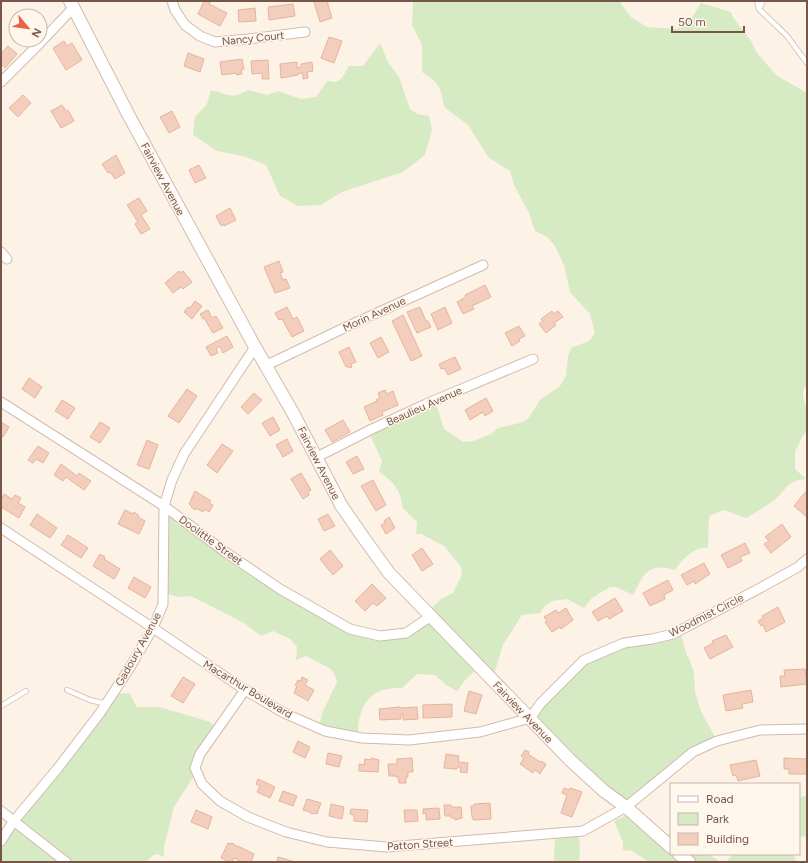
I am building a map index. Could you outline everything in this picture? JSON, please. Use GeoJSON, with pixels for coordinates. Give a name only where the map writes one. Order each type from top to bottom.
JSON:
{"type":"FeatureCollection","features":[{"type":"Feature","properties":{"kind":"main road","name":"Fairview Avenue"},"geometry":{"type":"LineString","coordinates":[[72,4],[128,114],[265,366],[293,413],[341,505],[363,537],[389,573],[570,760],[604,791],[626,807],[670,846]]}},
{"type":"Feature","properties":{"kind":"main road"},"geometry":{"type":"LineString","coordinates":[[681,855],[689,862]]}},
{"type":"Feature","properties":{"kind":"street","name":"Nancy Court"},"geometry":{"type":"LineString","coordinates":[[172,1],[175,10],[185,25],[200,36],[215,42],[305,32]]}},
{"type":"Feature","properties":{"kind":"street"},"geometry":{"type":"LineString","coordinates":[[1,82],[39,44],[72,4]]}},
{"type":"Feature","properties":{"kind":"street","name":"Morin Avenue"},"geometry":{"type":"LineString","coordinates":[[265,366],[346,327],[483,265]]}},
{"type":"Feature","properties":{"kind":"street","name":"Gadoury Avenue"},"geometry":{"type":"LineString","coordinates":[[1,841],[13,822],[58,768],[106,704],[153,628],[163,604],[164,506],[172,480],[184,454],[255,347]]}},
{"type":"Feature","properties":{"kind":"street","name":"Beaulieu Avenue"},"geometry":{"type":"LineString","coordinates":[[317,457],[399,417],[533,359]]}},
{"type":"Feature","properties":{"kind":"street","name":"Doolittle Street"},"geometry":{"type":"LineString","coordinates":[[1,402],[164,506],[224,551],[280,589],[350,629],[380,636],[406,633],[431,616]]}},
{"type":"Feature","properties":{"kind":"street","name":"Macarthur Boulevard"},"geometry":{"type":"LineString","coordinates":[[1,528],[245,690],[284,713],[325,731],[362,738],[409,740],[480,732],[530,718]]}},
{"type":"Feature","properties":{"kind":"street","name":"Woodmist Circle"},"geometry":{"type":"LineString","coordinates":[[530,718],[541,703],[584,660],[624,643],[652,640],[673,634],[798,567],[807,559]]}},
{"type":"Feature","properties":{"kind":"street","name":"Patton Street"},"geometry":{"type":"LineString","coordinates":[[245,690],[200,754],[195,768],[202,784],[217,798],[248,817],[286,832],[328,842],[387,847],[584,831],[626,807]]}},
{"type":"Feature","properties":{"kind":"street"},"geometry":{"type":"LineString","coordinates":[[626,807],[693,752],[717,741],[760,730],[807,729]]}},
{"type":"Feature","properties":{"kind":"street"},"geometry":{"type":"LineString","coordinates":[[1,811],[13,822],[66,862]]}},
{"type":"Feature","properties":{"kind":"lane"},"geometry":{"type":"LineString","coordinates":[[757,1],[760,9],[787,36],[807,63]]}},
{"type":"Feature","properties":{"kind":"lane"},"geometry":{"type":"LineString","coordinates":[[760,9],[763,1]]}},
{"type":"Feature","properties":{"kind":"lane"},"geometry":{"type":"LineString","coordinates":[[67,690],[90,700],[106,704]]}},
{"type":"Feature","properties":{"kind":"lane"},"geometry":{"type":"LineString","coordinates":[[1,706],[26,691]]}},
{"type":"Feature","properties":{"kind":"green space"},"geometry":{"type":"Polygon","coordinates":[[[413,1],[621,1],[621,4],[631,17],[647,27],[677,29],[691,19],[701,3],[731,12],[732,16],[751,41],[757,53],[776,75],[807,93],[807,383],[803,391],[803,397],[807,411],[807,431],[803,435],[795,452],[795,469],[806,479],[790,484],[773,501],[746,518],[724,510],[709,516],[708,548],[693,551],[675,570],[659,568],[648,572],[640,581],[633,595],[616,587],[610,587],[592,598],[584,608],[567,599],[552,601],[544,607],[540,613],[522,615],[503,645],[493,677],[478,668],[466,679],[457,691],[446,685],[435,675],[417,674],[402,688],[387,689],[375,693],[366,702],[363,708],[358,727],[358,738],[319,728],[322,713],[337,682],[331,669],[306,656],[296,660],[297,647],[290,639],[273,631],[261,636],[244,623],[191,596],[179,597],[164,593],[165,512],[354,630],[405,634],[441,599],[453,593],[462,575],[461,567],[444,546],[421,534],[416,534],[417,522],[402,507],[402,501],[398,491],[392,482],[379,472],[382,461],[369,433],[436,403],[444,429],[463,442],[473,441],[491,434],[498,428],[520,423],[528,419],[540,400],[560,386],[566,376],[568,356],[571,348],[589,341],[595,334],[590,314],[570,292],[564,265],[555,246],[547,237],[535,231],[529,213],[514,185],[510,171],[489,158],[468,125],[444,107],[439,86],[422,72],[422,45],[412,25],[413,1]]]}},
{"type":"Feature","properties":{"kind":"green space"},"geometry":{"type":"Polygon","coordinates":[[[380,43],[388,62],[399,77],[410,109],[417,114],[429,116],[432,129],[425,155],[403,172],[342,192],[321,205],[298,206],[280,196],[266,165],[243,156],[217,151],[193,135],[195,117],[207,104],[211,90],[230,95],[238,95],[248,90],[267,95],[278,91],[301,99],[316,97],[327,81],[336,82],[342,78],[349,66],[363,66],[380,43]]]}},
{"type":"Feature","properties":{"kind":"green space"},"geometry":{"type":"Polygon","coordinates":[[[680,631],[687,656],[694,672],[695,692],[701,711],[717,741],[699,749],[642,797],[631,814],[664,841],[670,833],[670,855],[710,855],[721,862],[649,862],[632,851],[623,850],[623,842],[614,821],[629,814],[531,720],[564,681],[579,668],[598,657],[620,648],[680,631]]]}},
{"type":"Feature","properties":{"kind":"green space"},"geometry":{"type":"Polygon","coordinates":[[[129,693],[137,707],[159,707],[194,717],[210,722],[217,731],[201,754],[197,771],[174,807],[164,847],[164,857],[158,854],[153,855],[146,862],[1,862],[1,842],[112,694],[129,693]]]}},
{"type":"Feature","properties":{"kind":"green space"},"geometry":{"type":"Polygon","coordinates":[[[807,795],[807,837],[800,836],[800,798],[807,795]]]}},
{"type":"Feature","properties":{"kind":"green space"},"geometry":{"type":"Polygon","coordinates":[[[579,833],[579,862],[554,862],[555,836],[579,833]]]}},
{"type":"Feature","properties":{"kind":"green space"},"geometry":{"type":"Polygon","coordinates":[[[732,855],[794,855],[797,862],[726,862],[732,855]]]}},
{"type":"Feature","properties":{"kind":"building"},"geometry":{"type":"Polygon","coordinates":[[[204,1],[211,1],[209,4],[227,13],[220,26],[198,14],[204,1]]]}},
{"type":"Feature","properties":{"kind":"building"},"geometry":{"type":"Polygon","coordinates":[[[327,1],[332,18],[320,22],[314,2],[327,1]]]}},
{"type":"Feature","properties":{"kind":"building"},"geometry":{"type":"Polygon","coordinates":[[[293,4],[295,16],[269,20],[268,7],[293,4]]]}},
{"type":"Feature","properties":{"kind":"building"},"geometry":{"type":"Polygon","coordinates":[[[255,8],[256,21],[239,22],[238,10],[255,8]]]}},
{"type":"Feature","properties":{"kind":"building"},"geometry":{"type":"Polygon","coordinates":[[[329,37],[342,41],[334,63],[321,58],[329,37]]]}},
{"type":"Feature","properties":{"kind":"building"},"geometry":{"type":"Polygon","coordinates":[[[64,41],[67,46],[72,43],[82,60],[66,70],[53,48],[64,41]]]}},
{"type":"Feature","properties":{"kind":"building"},"geometry":{"type":"Polygon","coordinates":[[[8,46],[8,48],[10,48],[17,54],[5,68],[1,64],[1,54],[8,46]]]}},
{"type":"Feature","properties":{"kind":"building"},"geometry":{"type":"Polygon","coordinates":[[[188,53],[204,59],[200,72],[184,66],[188,53]]]}},
{"type":"Feature","properties":{"kind":"building"},"geometry":{"type":"Polygon","coordinates":[[[242,59],[244,69],[241,70],[242,74],[237,75],[236,73],[222,75],[220,62],[242,59]]]}},
{"type":"Feature","properties":{"kind":"building"},"geometry":{"type":"Polygon","coordinates":[[[268,60],[269,79],[262,79],[262,73],[252,74],[251,61],[268,60]]]}},
{"type":"Feature","properties":{"kind":"building"},"geometry":{"type":"Polygon","coordinates":[[[297,62],[297,68],[301,67],[301,64],[312,62],[313,71],[307,72],[308,78],[303,79],[303,73],[281,78],[280,64],[297,62]]]}},
{"type":"Feature","properties":{"kind":"building"},"geometry":{"type":"Polygon","coordinates":[[[23,95],[31,103],[18,117],[9,108],[23,95]]]}},
{"type":"Feature","properties":{"kind":"building"},"geometry":{"type":"Polygon","coordinates":[[[62,105],[66,111],[68,110],[74,121],[61,128],[51,111],[62,105]]]}},
{"type":"Feature","properties":{"kind":"building"},"geometry":{"type":"Polygon","coordinates":[[[172,111],[180,127],[169,133],[160,117],[172,111]]]}},
{"type":"Feature","properties":{"kind":"building"},"geometry":{"type":"Polygon","coordinates":[[[116,155],[125,173],[115,179],[110,172],[108,173],[102,164],[116,155]]]}},
{"type":"Feature","properties":{"kind":"building"},"geometry":{"type":"Polygon","coordinates":[[[199,165],[206,178],[195,183],[189,170],[199,165]]]}},
{"type":"Feature","properties":{"kind":"building"},"geometry":{"type":"Polygon","coordinates":[[[139,198],[147,211],[141,215],[150,229],[141,234],[135,224],[138,222],[127,205],[139,198]]]}},
{"type":"Feature","properties":{"kind":"building"},"geometry":{"type":"Polygon","coordinates":[[[230,208],[236,220],[221,226],[216,216],[230,208]]]}},
{"type":"Feature","properties":{"kind":"building"},"geometry":{"type":"Polygon","coordinates":[[[279,261],[283,272],[280,273],[283,280],[286,279],[290,288],[275,293],[264,267],[279,261]]]}},
{"type":"Feature","properties":{"kind":"building"},"geometry":{"type":"Polygon","coordinates":[[[179,271],[180,273],[183,271],[192,282],[183,289],[181,287],[173,293],[165,283],[179,271]]]}},
{"type":"Feature","properties":{"kind":"building"},"geometry":{"type":"Polygon","coordinates":[[[485,285],[491,297],[472,306],[474,309],[463,314],[457,302],[466,297],[465,295],[485,285]]]}},
{"type":"Feature","properties":{"kind":"building"},"geometry":{"type":"Polygon","coordinates":[[[195,301],[202,306],[192,319],[184,312],[188,307],[190,308],[195,301]]]}},
{"type":"Feature","properties":{"kind":"building"},"geometry":{"type":"Polygon","coordinates":[[[287,307],[293,319],[297,317],[304,331],[292,337],[282,319],[279,320],[275,313],[287,307]]]}},
{"type":"Feature","properties":{"kind":"building"},"geometry":{"type":"Polygon","coordinates":[[[420,307],[426,321],[428,321],[431,327],[417,333],[407,312],[420,307]]]}},
{"type":"Feature","properties":{"kind":"building"},"geometry":{"type":"Polygon","coordinates":[[[445,307],[452,323],[438,330],[431,314],[445,307]]]}},
{"type":"Feature","properties":{"kind":"building"},"geometry":{"type":"Polygon","coordinates":[[[208,310],[212,318],[216,316],[223,328],[213,333],[200,314],[208,310]]]}},
{"type":"Feature","properties":{"kind":"building"},"geometry":{"type":"Polygon","coordinates":[[[552,311],[554,314],[558,311],[563,317],[554,323],[556,325],[546,333],[539,324],[543,321],[541,319],[552,311]]]}},
{"type":"Feature","properties":{"kind":"building"},"geometry":{"type":"Polygon","coordinates":[[[403,315],[422,356],[411,361],[392,321],[403,315]]]}},
{"type":"Feature","properties":{"kind":"building"},"geometry":{"type":"Polygon","coordinates":[[[519,326],[525,336],[519,339],[520,341],[512,346],[505,333],[519,326]]]}},
{"type":"Feature","properties":{"kind":"building"},"geometry":{"type":"Polygon","coordinates":[[[227,336],[233,347],[223,353],[220,346],[216,349],[218,353],[211,356],[206,347],[227,336]]]}},
{"type":"Feature","properties":{"kind":"building"},"geometry":{"type":"Polygon","coordinates":[[[381,337],[389,352],[378,358],[370,343],[381,337]]]}},
{"type":"Feature","properties":{"kind":"building"},"geometry":{"type":"Polygon","coordinates":[[[349,347],[356,362],[351,364],[352,367],[349,368],[348,366],[346,367],[339,352],[349,347]]]}},
{"type":"Feature","properties":{"kind":"building"},"geometry":{"type":"Polygon","coordinates":[[[455,357],[461,369],[448,375],[444,368],[441,369],[439,364],[455,357]]]}},
{"type":"Feature","properties":{"kind":"building"},"geometry":{"type":"Polygon","coordinates":[[[29,378],[42,387],[35,398],[22,389],[29,378]]]}},
{"type":"Feature","properties":{"kind":"building"},"geometry":{"type":"Polygon","coordinates":[[[187,389],[197,396],[179,423],[168,416],[187,389]]]}},
{"type":"Feature","properties":{"kind":"building"},"geometry":{"type":"Polygon","coordinates":[[[385,390],[387,394],[393,391],[398,405],[382,412],[383,415],[370,421],[364,407],[377,401],[376,400],[380,398],[378,393],[385,390]]]}},
{"type":"Feature","properties":{"kind":"building"},"geometry":{"type":"Polygon","coordinates":[[[254,393],[262,400],[248,414],[241,407],[254,393]]]}},
{"type":"Feature","properties":{"kind":"building"},"geometry":{"type":"Polygon","coordinates":[[[486,398],[493,411],[485,416],[483,412],[470,420],[465,410],[486,398]]]}},
{"type":"Feature","properties":{"kind":"building"},"geometry":{"type":"Polygon","coordinates":[[[62,400],[75,408],[68,419],[55,411],[62,400]]]}},
{"type":"Feature","properties":{"kind":"building"},"geometry":{"type":"Polygon","coordinates":[[[273,417],[280,430],[270,436],[262,423],[273,417]]]}},
{"type":"Feature","properties":{"kind":"building"},"geometry":{"type":"Polygon","coordinates":[[[343,420],[350,432],[332,442],[325,430],[343,420]]]}},
{"type":"Feature","properties":{"kind":"building"},"geometry":{"type":"Polygon","coordinates":[[[1,422],[9,427],[3,437],[1,436],[1,422]]]}},
{"type":"Feature","properties":{"kind":"building"},"geometry":{"type":"Polygon","coordinates":[[[100,422],[110,428],[100,443],[90,437],[100,422]]]}},
{"type":"Feature","properties":{"kind":"building"},"geometry":{"type":"Polygon","coordinates":[[[287,439],[293,451],[283,457],[276,445],[287,439]]]}},
{"type":"Feature","properties":{"kind":"building"},"geometry":{"type":"Polygon","coordinates":[[[147,440],[158,445],[149,469],[137,465],[147,440]]]}},
{"type":"Feature","properties":{"kind":"building"},"geometry":{"type":"Polygon","coordinates":[[[222,444],[233,451],[217,473],[207,465],[222,444]]]}},
{"type":"Feature","properties":{"kind":"building"},"geometry":{"type":"Polygon","coordinates":[[[38,446],[49,453],[43,463],[36,459],[33,463],[28,460],[38,446]]]}},
{"type":"Feature","properties":{"kind":"building"},"geometry":{"type":"Polygon","coordinates":[[[357,456],[364,469],[353,474],[346,462],[357,456]]]}},
{"type":"Feature","properties":{"kind":"building"},"geometry":{"type":"Polygon","coordinates":[[[61,464],[77,476],[79,473],[91,481],[84,490],[66,477],[63,481],[54,475],[61,464]]]}},
{"type":"Feature","properties":{"kind":"building"},"geometry":{"type":"Polygon","coordinates":[[[301,473],[311,490],[308,492],[309,495],[303,499],[291,479],[301,473]]]}},
{"type":"Feature","properties":{"kind":"building"},"geometry":{"type":"Polygon","coordinates":[[[373,480],[386,505],[376,511],[361,486],[373,480]]]}},
{"type":"Feature","properties":{"kind":"building"},"geometry":{"type":"Polygon","coordinates":[[[807,490],[807,517],[794,506],[807,490]]]}},
{"type":"Feature","properties":{"kind":"building"},"geometry":{"type":"Polygon","coordinates":[[[195,491],[211,501],[209,503],[213,505],[209,512],[205,509],[203,512],[196,508],[195,510],[189,504],[195,491]]]}},
{"type":"Feature","properties":{"kind":"building"},"geometry":{"type":"Polygon","coordinates":[[[4,494],[12,499],[15,495],[21,498],[18,503],[25,507],[19,518],[1,507],[1,500],[4,494]]]}},
{"type":"Feature","properties":{"kind":"building"},"geometry":{"type":"Polygon","coordinates":[[[125,510],[133,514],[134,512],[139,516],[138,517],[145,521],[139,534],[118,524],[125,510]]]}},
{"type":"Feature","properties":{"kind":"building"},"geometry":{"type":"Polygon","coordinates":[[[37,514],[57,528],[50,538],[30,525],[37,514]]]}},
{"type":"Feature","properties":{"kind":"building"},"geometry":{"type":"Polygon","coordinates":[[[328,514],[335,526],[324,531],[318,519],[328,514]]]}},
{"type":"Feature","properties":{"kind":"building"},"geometry":{"type":"Polygon","coordinates":[[[389,517],[395,528],[386,534],[381,525],[385,523],[384,521],[389,517]]]}},
{"type":"Feature","properties":{"kind":"building"},"geometry":{"type":"Polygon","coordinates":[[[782,524],[791,537],[771,553],[764,544],[769,541],[765,537],[782,524]]]}},
{"type":"Feature","properties":{"kind":"building"},"geometry":{"type":"Polygon","coordinates":[[[68,535],[88,548],[81,558],[61,545],[68,535]]]}},
{"type":"Feature","properties":{"kind":"building"},"geometry":{"type":"Polygon","coordinates":[[[745,543],[750,553],[740,557],[742,561],[728,568],[721,555],[745,543]]]}},
{"type":"Feature","properties":{"kind":"building"},"geometry":{"type":"Polygon","coordinates":[[[422,548],[433,564],[422,571],[412,555],[422,548]]]}},
{"type":"Feature","properties":{"kind":"building"},"geometry":{"type":"Polygon","coordinates":[[[330,550],[343,566],[333,575],[320,559],[330,550]]]}},
{"type":"Feature","properties":{"kind":"building"},"geometry":{"type":"Polygon","coordinates":[[[100,554],[105,557],[104,559],[120,569],[114,579],[93,566],[100,554]]]}},
{"type":"Feature","properties":{"kind":"building"},"geometry":{"type":"Polygon","coordinates":[[[704,563],[710,574],[695,584],[694,581],[687,585],[681,575],[704,563]]]}},
{"type":"Feature","properties":{"kind":"building"},"geometry":{"type":"Polygon","coordinates":[[[134,577],[151,587],[145,598],[128,588],[134,577]]]}},
{"type":"Feature","properties":{"kind":"building"},"geometry":{"type":"Polygon","coordinates":[[[668,580],[673,590],[664,595],[665,599],[650,606],[643,593],[668,580]]]}},
{"type":"Feature","properties":{"kind":"building"},"geometry":{"type":"Polygon","coordinates":[[[372,584],[386,598],[377,606],[373,603],[365,611],[355,601],[372,584]]]}},
{"type":"Feature","properties":{"kind":"building"},"geometry":{"type":"Polygon","coordinates":[[[615,598],[623,611],[609,619],[607,616],[598,621],[592,612],[615,598]]]}},
{"type":"Feature","properties":{"kind":"building"},"geometry":{"type":"Polygon","coordinates":[[[778,607],[785,622],[766,632],[763,625],[761,626],[758,621],[763,618],[762,616],[778,607]]]}},
{"type":"Feature","properties":{"kind":"building"},"geometry":{"type":"Polygon","coordinates":[[[566,608],[573,620],[561,629],[560,627],[552,632],[545,622],[547,621],[544,617],[556,610],[558,613],[566,608]]]}},
{"type":"Feature","properties":{"kind":"building"},"geometry":{"type":"Polygon","coordinates":[[[726,635],[733,647],[710,659],[704,648],[713,643],[712,641],[726,635]]]}},
{"type":"Feature","properties":{"kind":"building"},"geometry":{"type":"Polygon","coordinates":[[[805,669],[807,684],[781,687],[780,676],[785,676],[784,670],[805,669]]]}},
{"type":"Feature","properties":{"kind":"building"},"geometry":{"type":"Polygon","coordinates":[[[183,677],[195,684],[183,703],[171,696],[183,677]]]}},
{"type":"Feature","properties":{"kind":"building"},"geometry":{"type":"Polygon","coordinates":[[[302,677],[308,680],[305,685],[314,690],[308,701],[294,693],[297,686],[295,685],[298,680],[301,681],[302,677]]]}},
{"type":"Feature","properties":{"kind":"building"},"geometry":{"type":"Polygon","coordinates":[[[751,690],[753,702],[742,704],[743,708],[726,711],[723,695],[751,690]]]}},
{"type":"Feature","properties":{"kind":"building"},"geometry":{"type":"Polygon","coordinates":[[[469,691],[482,695],[476,714],[464,711],[469,691]]]}},
{"type":"Feature","properties":{"kind":"building"},"geometry":{"type":"Polygon","coordinates":[[[452,704],[452,717],[423,718],[423,705],[452,704]]]}},
{"type":"Feature","properties":{"kind":"building"},"geometry":{"type":"Polygon","coordinates":[[[417,707],[418,719],[403,720],[403,714],[401,714],[401,719],[380,720],[379,709],[417,707]]]}},
{"type":"Feature","properties":{"kind":"building"},"geometry":{"type":"Polygon","coordinates":[[[298,741],[310,747],[305,758],[293,752],[298,741]]]}},
{"type":"Feature","properties":{"kind":"building"},"geometry":{"type":"Polygon","coordinates":[[[525,750],[529,752],[528,754],[540,762],[541,761],[546,764],[540,774],[535,770],[533,773],[520,764],[524,758],[521,756],[525,750]]]}},
{"type":"Feature","properties":{"kind":"building"},"geometry":{"type":"Polygon","coordinates":[[[328,753],[342,756],[339,767],[326,764],[328,753]]]}},
{"type":"Feature","properties":{"kind":"building"},"geometry":{"type":"Polygon","coordinates":[[[446,754],[459,756],[458,762],[468,763],[467,773],[460,772],[461,767],[458,767],[457,769],[444,768],[446,754]]]}},
{"type":"Feature","properties":{"kind":"building"},"geometry":{"type":"Polygon","coordinates":[[[371,758],[379,760],[378,772],[359,771],[359,764],[364,765],[365,759],[371,760],[371,758]]]}},
{"type":"Feature","properties":{"kind":"building"},"geometry":{"type":"Polygon","coordinates":[[[412,758],[413,772],[408,772],[406,783],[399,783],[398,777],[396,776],[389,776],[388,764],[397,764],[397,759],[412,758]]]}},
{"type":"Feature","properties":{"kind":"building"},"geometry":{"type":"Polygon","coordinates":[[[784,758],[807,759],[807,774],[789,774],[789,769],[784,769],[784,758]]]}},
{"type":"Feature","properties":{"kind":"building"},"geometry":{"type":"Polygon","coordinates":[[[756,760],[760,776],[738,781],[736,775],[733,776],[730,765],[756,760]]]}},
{"type":"Feature","properties":{"kind":"building"},"geometry":{"type":"Polygon","coordinates":[[[258,779],[275,787],[270,798],[257,792],[260,786],[256,784],[258,779]]]}},
{"type":"Feature","properties":{"kind":"building"},"geometry":{"type":"Polygon","coordinates":[[[564,788],[569,790],[570,788],[582,792],[572,817],[561,813],[567,795],[562,793],[564,788]]]}},
{"type":"Feature","properties":{"kind":"building"},"geometry":{"type":"Polygon","coordinates":[[[283,791],[297,796],[293,806],[279,801],[283,791]]]}},
{"type":"Feature","properties":{"kind":"building"},"geometry":{"type":"Polygon","coordinates":[[[307,799],[321,803],[317,814],[303,810],[307,799]]]}},
{"type":"Feature","properties":{"kind":"building"},"geometry":{"type":"Polygon","coordinates":[[[490,803],[491,819],[473,820],[471,806],[474,806],[474,804],[490,803]]]}},
{"type":"Feature","properties":{"kind":"building"},"geometry":{"type":"Polygon","coordinates":[[[331,804],[344,807],[342,819],[329,816],[331,804]]]}},
{"type":"Feature","properties":{"kind":"building"},"geometry":{"type":"Polygon","coordinates":[[[444,805],[461,807],[462,818],[455,820],[455,818],[451,818],[451,816],[445,816],[444,805]]]}},
{"type":"Feature","properties":{"kind":"building"},"geometry":{"type":"Polygon","coordinates":[[[439,808],[440,819],[426,820],[426,813],[423,814],[423,809],[439,808]]]}},
{"type":"Feature","properties":{"kind":"building"},"geometry":{"type":"Polygon","coordinates":[[[351,809],[368,810],[367,822],[354,821],[354,815],[350,814],[351,809]]]}},
{"type":"Feature","properties":{"kind":"building"},"geometry":{"type":"Polygon","coordinates":[[[196,810],[212,817],[208,829],[191,822],[196,810]]]}},
{"type":"Feature","properties":{"kind":"building"},"geometry":{"type":"Polygon","coordinates":[[[404,810],[417,810],[418,821],[405,822],[404,810]]]}},
{"type":"Feature","properties":{"kind":"building"},"geometry":{"type":"Polygon","coordinates":[[[228,843],[232,843],[254,854],[251,862],[242,862],[234,858],[232,862],[230,862],[221,858],[228,843]]]}},
{"type":"Feature","properties":{"kind":"building"},"geometry":{"type":"Polygon","coordinates":[[[278,857],[295,862],[277,862],[278,857]]]}}]}
